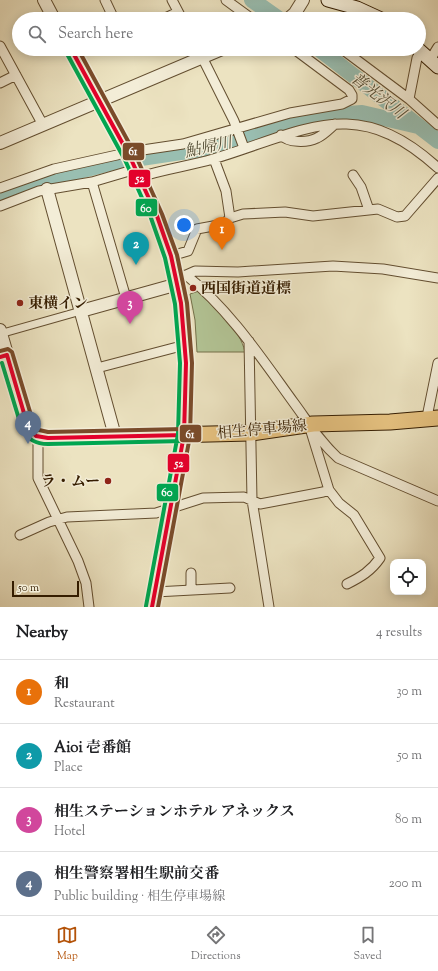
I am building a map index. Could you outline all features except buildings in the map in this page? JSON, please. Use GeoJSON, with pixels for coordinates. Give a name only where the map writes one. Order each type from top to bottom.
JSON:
{"type":"FeatureCollection","features":[{"type":"Feature","properties":{"kind":"main road"},"geometry":{"type":"LineString","coordinates":[[328,0],[366,12]]}},
{"type":"Feature","properties":{"kind":"main road","name":"相生停車場線"},"geometry":{"type":"LineString","coordinates":[[38,436],[48,438],[251,433],[309,425],[390,422],[433,418]]}},
{"type":"Feature","properties":{"kind":"street"},"geometry":{"type":"LineString","coordinates":[[44,0],[50,12]]}},
{"type":"Feature","properties":{"kind":"street"},"geometry":{"type":"LineString","coordinates":[[105,0],[111,12]]}},
{"type":"Feature","properties":{"kind":"street"},"geometry":{"type":"LineString","coordinates":[[172,0],[178,12]]}},
{"type":"Feature","properties":{"kind":"street"},"geometry":{"type":"LineString","coordinates":[[226,0],[242,12]]}},
{"type":"Feature","properties":{"kind":"street"},"geometry":{"type":"LineString","coordinates":[[297,12],[303,0]]}},
{"type":"Feature","properties":{"kind":"street"},"geometry":{"type":"LineString","coordinates":[[0,46],[43,124]]}},
{"type":"Feature","properties":{"kind":"street"},"geometry":{"type":"LineString","coordinates":[[410,99],[417,58],[427,57],[438,47]]}},
{"type":"Feature","properties":{"kind":"street"},"geometry":{"type":"LineString","coordinates":[[75,56],[133,162],[157,216],[180,278],[185,345],[186,392],[184,435],[152,607]]}},
{"type":"Feature","properties":{"kind":"street"},"geometry":{"type":"LineString","coordinates":[[0,143],[100,101],[194,56]]}},
{"type":"Feature","properties":{"kind":"street"},"geometry":{"type":"LineString","coordinates":[[201,56],[238,131],[243,146]]}},
{"type":"Feature","properties":{"kind":"street"},"geometry":{"type":"LineString","coordinates":[[0,206],[47,189],[92,182],[130,172],[136,152],[183,144],[238,131],[290,113],[342,104],[352,98],[349,90],[303,56]]}},
{"type":"Feature","properties":{"kind":"street"},"geometry":{"type":"LineString","coordinates":[[352,56],[410,99],[438,124]]}},
{"type":"Feature","properties":{"kind":"street"},"geometry":{"type":"LineString","coordinates":[[0,83],[16,75]]}},
{"type":"Feature","properties":{"kind":"street"},"geometry":{"type":"LineString","coordinates":[[0,188],[54,169],[117,155],[133,162],[214,159],[243,146],[281,135],[319,125],[348,123],[377,129],[404,143],[438,168]]}},
{"type":"Feature","properties":{"kind":"street"},"geometry":{"type":"LineString","coordinates":[[281,135],[285,139],[291,141],[310,141],[326,133],[335,124]]}},
{"type":"Feature","properties":{"kind":"street"},"geometry":{"type":"LineString","coordinates":[[214,159],[226,191],[230,218]]}},
{"type":"Feature","properties":{"kind":"street"},"geometry":{"type":"LineString","coordinates":[[353,175],[361,187],[369,210]]}},
{"type":"Feature","properties":{"kind":"street"},"geometry":{"type":"LineString","coordinates":[[171,256],[188,251],[197,229],[224,224],[230,218],[243,214],[285,212],[314,216],[378,209],[397,217],[405,216],[438,178]]}},
{"type":"Feature","properties":{"kind":"street"},"geometry":{"type":"LineString","coordinates":[[92,182],[126,298]]}},
{"type":"Feature","properties":{"kind":"street"},"geometry":{"type":"LineString","coordinates":[[47,189],[115,436]]}},
{"type":"Feature","properties":{"kind":"street"},"geometry":{"type":"LineString","coordinates":[[90,607],[86,583],[78,561],[38,478],[38,436],[33,434],[28,427],[0,332],[126,298],[195,272],[238,272],[333,266],[383,269],[438,278]]}},
{"type":"Feature","properties":{"kind":"street"},"geometry":{"type":"LineString","coordinates":[[180,278],[214,301],[248,341],[309,425],[329,450],[338,458],[438,501]]}},
{"type":"Feature","properties":{"kind":"street"},"geometry":{"type":"LineString","coordinates":[[248,341],[252,500],[270,607]]}},
{"type":"Feature","properties":{"kind":"street"},"geometry":{"type":"LineString","coordinates":[[97,368],[185,345]]}},
{"type":"Feature","properties":{"kind":"street"},"geometry":{"type":"LineString","coordinates":[[433,418],[428,412],[438,363]]}},
{"type":"Feature","properties":{"kind":"street"},"geometry":{"type":"LineString","coordinates":[[309,425],[329,490],[339,503],[354,515],[380,558],[372,568],[362,576],[347,584]]}},
{"type":"Feature","properties":{"kind":"street"},"geometry":{"type":"LineString","coordinates":[[20,534],[58,520],[99,515],[156,513],[203,498],[244,497],[260,504],[312,495],[329,490]]}},
{"type":"Feature","properties":{"kind":"street"},"geometry":{"type":"LineString","coordinates":[[191,573],[191,590]]}},
{"type":"Feature","properties":{"kind":"street"},"geometry":{"type":"LineString","coordinates":[[155,592],[230,588]]}},
{"type":"Feature","properties":{"kind":"green space"},"geometry":{"type":"Polygon","coordinates":[[[199,291],[233,327],[245,352],[197,352],[195,320],[190,294],[199,291]]]}},
{"type":"Feature","properties":{"kind":"waterway","name":"普光沢川"},"geometry":{"type":"LineString","coordinates":[[252,0],[269,12]]}},
{"type":"Feature","properties":{"kind":"waterway","name":"普光沢川"},"geometry":{"type":"LineString","coordinates":[[328,56],[438,141]]}},
{"type":"Feature","properties":{"kind":"waterway","name":"鮎帰川"},"geometry":{"type":"LineString","coordinates":[[0,197],[40,181],[114,162],[208,148],[296,123],[334,115],[362,113],[418,126]]}},
{"type":"Feature","properties":{"kind":"transit line","name":"60"},"geometry":{"type":"LineString","coordinates":[[68,56],[125,160],[151,218],[165,258],[175,304],[180,363],[178,434],[146,606]]}},
{"type":"Feature","properties":{"kind":"transit line","name":"52"},"geometry":{"type":"LineString","coordinates":[[75,56],[130,157],[157,216],[171,256],[181,303],[186,363],[184,435],[152,607]]}},
{"type":"Feature","properties":{"kind":"transit line","name":"61"},"geometry":{"type":"LineString","coordinates":[[82,56],[135,154],[162,214],[177,255],[187,303],[192,363],[190,436],[158,607]]}},
{"type":"Feature","properties":{"kind":"transit line","name":"61"},"geometry":{"type":"LineString","coordinates":[[0,351],[8,349],[12,352],[34,425],[39,430],[48,432],[184,429]]}},
{"type":"Feature","properties":{"kind":"transit line","name":"52"},"geometry":{"type":"LineString","coordinates":[[0,357],[7,355],[28,427],[36,436],[48,438],[184,435]]}},
{"type":"Feature","properties":{"kind":"transit line","name":"60"},"geometry":{"type":"LineString","coordinates":[[2,363],[22,429],[30,439],[36,442],[48,444],[184,441]]}},
{"type":"Feature","properties":{"kind":"place","name":"和"},"geometry":{"type":"Point","coordinates":[222,250]}},
{"type":"Feature","properties":{"kind":"place","name":"Aioi 壱番館"},"geometry":{"type":"Point","coordinates":[136,265]}},
{"type":"Feature","properties":{"kind":"place","name":"西国街道道標"},"geometry":{"type":"Point","coordinates":[193,288]}},
{"type":"Feature","properties":{"kind":"place","name":"東横イン"},"geometry":{"type":"Point","coordinates":[20,303]}},
{"type":"Feature","properties":{"kind":"place","name":"相生ステーションホテル アネックス"},"geometry":{"type":"Point","coordinates":[130,324]}},
{"type":"Feature","properties":{"kind":"place","name":"相生警察署相生駅前交番"},"geometry":{"type":"Point","coordinates":[28,444]}},
{"type":"Feature","properties":{"kind":"place","name":"ラ・ムー"},"geometry":{"type":"Point","coordinates":[108,481]}}]}
